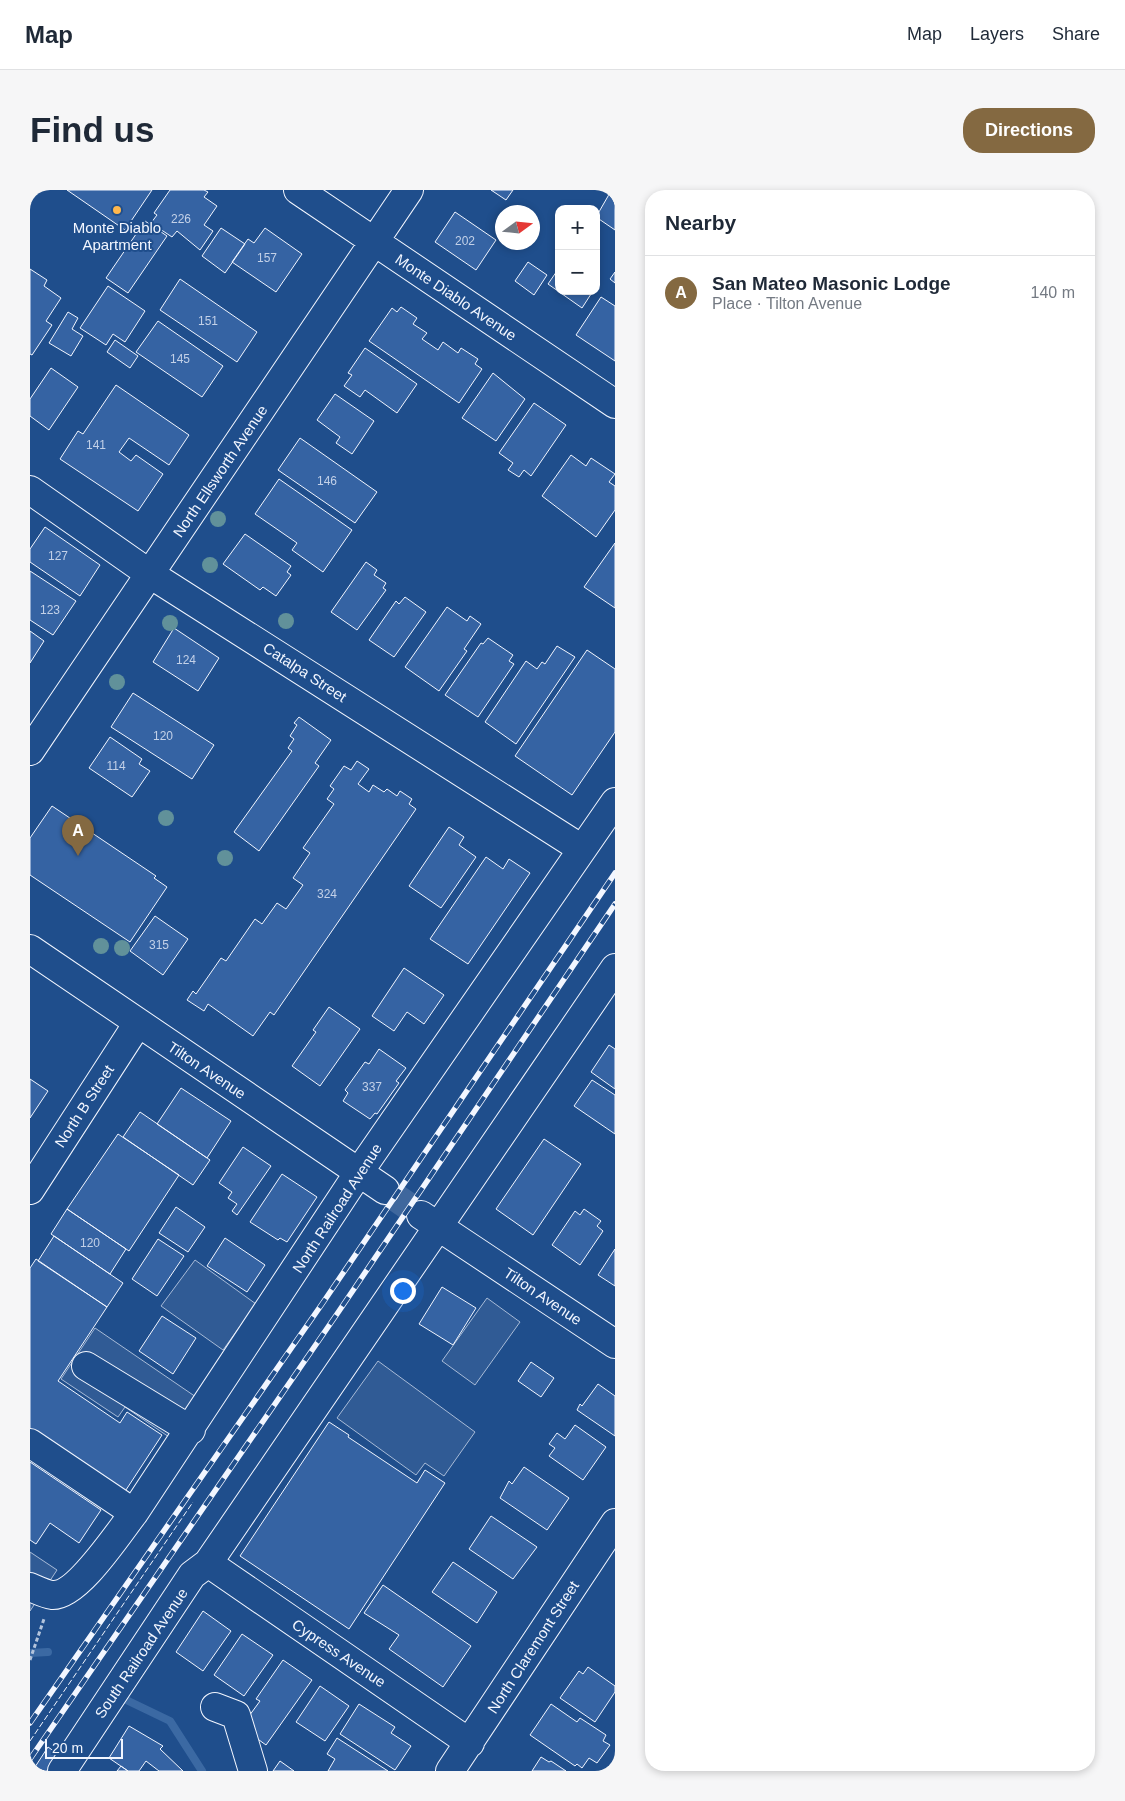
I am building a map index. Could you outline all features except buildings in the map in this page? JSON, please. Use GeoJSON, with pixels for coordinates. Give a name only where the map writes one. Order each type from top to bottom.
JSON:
{"type":"FeatureCollection","features":[{"type":"Feature","properties":{"kind":"street","name":"Monte Diablo Avenue"},"geometry":{"type":"LineString","coordinates":[[298,190],[615,404]]}},
{"type":"Feature","properties":{"kind":"street","name":"North Ellsworth Avenue"},"geometry":{"type":"LineString","coordinates":[[30,751],[409,190]]}},
{"type":"Feature","properties":{"kind":"street","name":"Catalpa Street"},"geometry":{"type":"LineString","coordinates":[[30,490],[150,574],[582,849]]}},
{"type":"Feature","properties":{"kind":"street","name":"North Railroad Avenue"},"geometry":{"type":"LineString","coordinates":[[42,1600],[64,1593],[77,1584],[134,1513],[191,1430],[359,1172],[615,802]]}},
{"type":"Feature","properties":{"kind":"street","name":"Tilton Avenue"},"geometry":{"type":"LineString","coordinates":[[32,955],[138,1023],[385,1190]]}},
{"type":"Feature","properties":{"kind":"street"},"geometry":{"type":"LineString","coordinates":[[208,1563],[431,1221],[615,968]]}},
{"type":"Feature","properties":{"kind":"street","name":"North B Street"},"geometry":{"type":"LineString","coordinates":[[30,1190],[138,1023]]}},
{"type":"Feature","properties":{"kind":"street","name":"Tilton Avenue"},"geometry":{"type":"LineString","coordinates":[[431,1221],[615,1344]]}},
{"type":"Feature","properties":{"kind":"street"},"geometry":{"type":"LineString","coordinates":[[86,1366],[191,1430]]}},
{"type":"Feature","properties":{"kind":"street"},"geometry":{"type":"LineString","coordinates":[[30,1443],[134,1513]]}},
{"type":"Feature","properties":{"kind":"street","name":"North Claremont Street"},"geometry":{"type":"LineString","coordinates":[[450,1771],[615,1523]]}},
{"type":"Feature","properties":{"kind":"street","name":"South Railroad Avenue"},"geometry":{"type":"LineString","coordinates":[[62,1771],[192,1576],[208,1563]]}},
{"type":"Feature","properties":{"kind":"street","name":"Cypress Avenue"},"geometry":{"type":"LineString","coordinates":[[208,1563],[470,1742]]}},
{"type":"Feature","properties":{"kind":"street"},"geometry":{"type":"LineString","coordinates":[[215,1707],[236,1715],[253,1771]]}},
{"type":"Feature","properties":{"kind":"path"},"geometry":{"type":"LineString","coordinates":[[30,1660],[42,1600]]}},
{"type":"Feature","properties":{"kind":"shaded area"},"geometry":{"type":"Polygon","coordinates":[[[195,1260],[256,1304],[223,1350],[161,1306],[195,1260]]]}},
{"type":"Feature","properties":{"kind":"shaded area"},"geometry":{"type":"Polygon","coordinates":[[[487,1298],[520,1322],[475,1385],[442,1361],[487,1298]]]}},
{"type":"Feature","properties":{"kind":"shaded area"},"geometry":{"type":"Polygon","coordinates":[[[95,1328],[196,1397],[169,1437],[125,1407],[118,1417],[61,1379],[95,1328]]]}},
{"type":"Feature","properties":{"kind":"shaded area"},"geometry":{"type":"Polygon","coordinates":[[[378,1361],[475,1432],[444,1476],[425,1463],[416,1475],[337,1418],[378,1361]]]}},
{"type":"Feature","properties":{"kind":"shaded area"},"geometry":{"type":"Polygon","coordinates":[[[30,1552],[57,1570],[30,1611],[30,1552]]]}},
{"type":"Feature","properties":{"kind":"waterway"},"geometry":{"type":"LineString","coordinates":[[30,1653],[48,1652]]}},
{"type":"Feature","properties":{"kind":"waterway"},"geometry":{"type":"LineString","coordinates":[[118,1696],[170,1721],[202,1771]]}},
{"type":"Feature","properties":{"kind":"tunnel"},"geometry":{"type":"LineString","coordinates":[[385,1190],[421,1215]]}},
{"type":"Feature","properties":{"kind":"railway"},"geometry":{"type":"LineString","coordinates":[[30,1723],[322,1304],[615,873]]}},
{"type":"Feature","properties":{"kind":"railway"},"geometry":{"type":"LineString","coordinates":[[30,1759],[337,1314],[615,904]]}},
{"type":"Feature","properties":{"kind":"fence"},"geometry":{"type":"LineString","coordinates":[[30,1741],[193,1502]]}},
{"type":"Feature","properties":{"kind":"place","name":"Monte Diablo Apartment"},"geometry":{"type":"Point","coordinates":[117,210]}},
{"type":"Feature","properties":{"kind":"place","name":"San Mateo Masonic Lodge"},"geometry":{"type":"Point","coordinates":[78,856]}}]}
